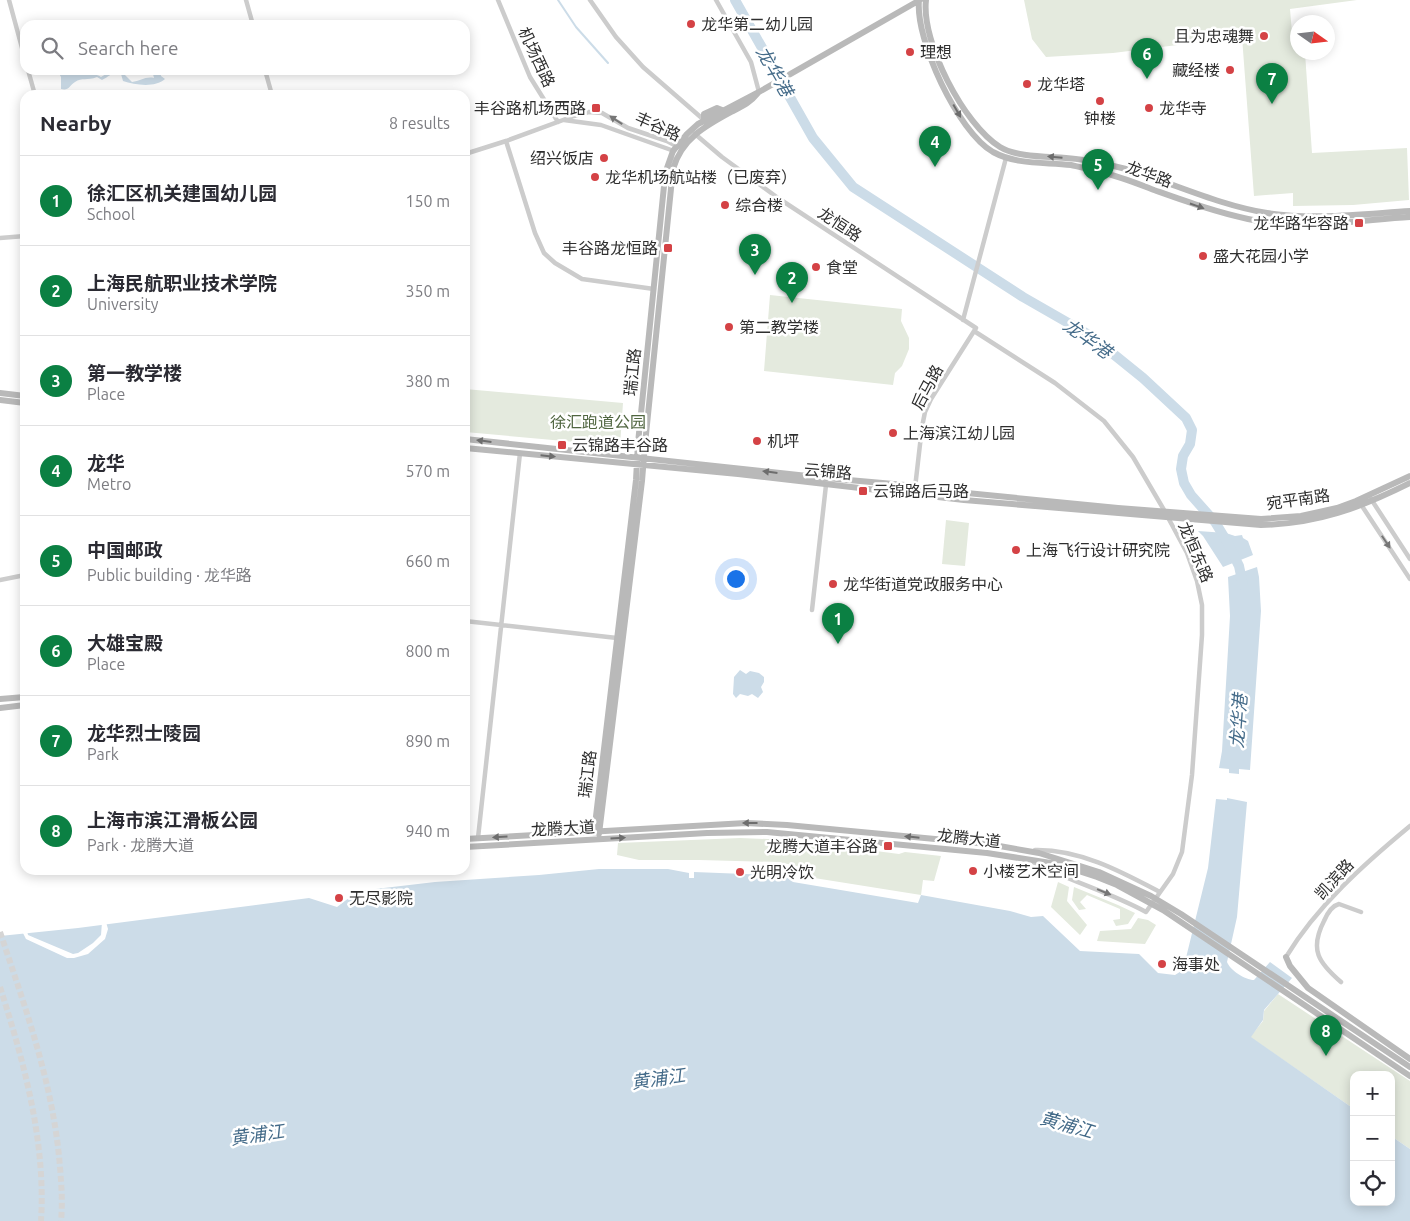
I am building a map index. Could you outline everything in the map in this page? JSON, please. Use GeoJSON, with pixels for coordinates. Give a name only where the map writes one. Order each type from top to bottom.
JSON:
{"type":"FeatureCollection","features":[{"type":"Feature","properties":{"kind":"main road"},"geometry":{"type":"LineString","coordinates":[[677,150],[691,133],[722,110],[759,92],[921,0]]}},
{"type":"Feature","properties":{"kind":"main road","name":"龙华路"},"geometry":{"type":"LineString","coordinates":[[921,0],[919,12],[926,48],[932,65],[958,114],[984,146],[1006,158],[1020,161],[1072,165],[1110,174],[1206,209],[1267,222],[1302,224],[1410,217]]}},
{"type":"Feature","properties":{"kind":"main road","name":"龙华路"},"geometry":{"type":"LineString","coordinates":[[921,0],[925,9],[938,63],[967,114],[987,138],[1002,149],[1027,155],[1082,159],[1117,167],[1212,199],[1266,213],[1313,217],[1410,210]]}},
{"type":"Feature","properties":{"kind":"main road"},"geometry":{"type":"LineString","coordinates":[[706,122],[753,100],[759,92]]}},
{"type":"Feature","properties":{"kind":"main road","name":"瑞江路"},"geometry":{"type":"LineString","coordinates":[[597,839],[617,638],[640,461],[665,177],[677,150]]}},
{"type":"Feature","properties":{"kind":"main road","name":"瑞江路"},"geometry":{"type":"LineString","coordinates":[[597,831],[670,187],[677,150]]}},
{"type":"Feature","properties":{"kind":"main road"},"geometry":{"type":"LineString","coordinates":[[0,394],[20,396]]}},
{"type":"Feature","properties":{"kind":"main road"},"geometry":{"type":"LineString","coordinates":[[0,400],[20,402]]}},
{"type":"Feature","properties":{"kind":"main road","name":"云锦路"},"geometry":{"type":"LineString","coordinates":[[470,440],[826,485],[1118,508],[1166,514],[1188,519]]}},
{"type":"Feature","properties":{"kind":"main road","name":"云锦路"},"geometry":{"type":"LineString","coordinates":[[470,448],[640,461],[914,491]]}},
{"type":"Feature","properties":{"kind":"main road","name":"宛平南路"},"geometry":{"type":"LineString","coordinates":[[1371,499],[1410,476]]}},
{"type":"Feature","properties":{"kind":"main road","name":"宛平南路"},"geometry":{"type":"LineString","coordinates":[[1188,519],[1241,524],[1281,525],[1302,522],[1338,514],[1410,483]]}},
{"type":"Feature","properties":{"kind":"main road","name":"宛平南路"},"geometry":{"type":"LineString","coordinates":[[1184,512],[1262,519],[1301,516],[1360,503]]}},
{"type":"Feature","properties":{"kind":"main road","name":"云锦路"},"geometry":{"type":"LineString","coordinates":[[1166,514],[1184,512]]}},
{"type":"Feature","properties":{"kind":"main road"},"geometry":{"type":"LineString","coordinates":[[0,699],[20,697]]}},
{"type":"Feature","properties":{"kind":"main road"},"geometry":{"type":"LineString","coordinates":[[0,708],[20,706]]}},
{"type":"Feature","properties":{"kind":"main road","name":"龙腾大道"},"geometry":{"type":"LineString","coordinates":[[470,839],[726,823],[767,823],[1029,850],[1079,868],[1117,885],[1163,910],[1388,1056],[1410,1068]]}},
{"type":"Feature","properties":{"kind":"main road","name":"龙腾大道"},"geometry":{"type":"LineString","coordinates":[[470,847],[726,832],[767,832],[987,853],[1079,868]]}},
{"type":"Feature","properties":{"kind":"main road"},"geometry":{"type":"LineString","coordinates":[[1286,958],[1290,966],[1308,988],[1410,1058]]}},
{"type":"Feature","properties":{"kind":"main road","name":"龙腾大道"},"geometry":{"type":"LineString","coordinates":[[1388,1056],[1410,1076]]}},
{"type":"Feature","properties":{"kind":"street"},"geometry":{"type":"LineString","coordinates":[[9,0],[20,41]]}},
{"type":"Feature","properties":{"kind":"street"},"geometry":{"type":"LineString","coordinates":[[246,0],[252,20]]}},
{"type":"Feature","properties":{"kind":"street","name":"机场西路"},"geometry":{"type":"LineString","coordinates":[[498,0],[530,77],[561,121]]}},
{"type":"Feature","properties":{"kind":"street"},"geometry":{"type":"LineString","coordinates":[[590,0],[616,37],[643,67],[706,122]]}},
{"type":"Feature","properties":{"kind":"street"},"geometry":{"type":"LineString","coordinates":[[716,0],[751,62],[759,92]]}},
{"type":"Feature","properties":{"kind":"street"},"geometry":{"type":"LineString","coordinates":[[29,75],[34,90]]}},
{"type":"Feature","properties":{"kind":"street"},"geometry":{"type":"LineString","coordinates":[[266,75],[271,90]]}},
{"type":"Feature","properties":{"kind":"street","name":"丰谷路"},"geometry":{"type":"LineString","coordinates":[[470,153],[506,142],[589,112],[602,113],[628,128],[677,150]]}},
{"type":"Feature","properties":{"kind":"street","name":"丰谷路"},"geometry":{"type":"LineString","coordinates":[[561,121],[601,125],[677,150]]}},
{"type":"Feature","properties":{"kind":"street","name":"龙恒路"},"geometry":{"type":"LineString","coordinates":[[691,133],[778,198],[963,320],[975,330]]}},
{"type":"Feature","properties":{"kind":"street"},"geometry":{"type":"LineString","coordinates":[[506,142],[535,233],[544,253],[555,263],[582,278],[654,289]]}},
{"type":"Feature","properties":{"kind":"street"},"geometry":{"type":"LineString","coordinates":[[963,320],[1006,158]]}},
{"type":"Feature","properties":{"kind":"street"},"geometry":{"type":"LineString","coordinates":[[0,238],[20,236]]}},
{"type":"Feature","properties":{"kind":"street","name":"后马路"},"geometry":{"type":"LineString","coordinates":[[914,491],[925,412],[931,399],[975,330]]}},
{"type":"Feature","properties":{"kind":"street","name":"龙恒东路"},"geometry":{"type":"LineString","coordinates":[[975,330],[1055,383],[1104,421],[1133,457],[1166,514],[1192,567],[1200,593],[1202,619],[1194,756],[1182,852],[1176,869],[1146,912],[1093,887],[1064,878],[1027,859]]}},
{"type":"Feature","properties":{"kind":"street"},"geometry":{"type":"LineString","coordinates":[[478,838],[520,453]]}},
{"type":"Feature","properties":{"kind":"street"},"geometry":{"type":"LineString","coordinates":[[812,610],[826,485]]}},
{"type":"Feature","properties":{"kind":"street"},"geometry":{"type":"LineString","coordinates":[[1371,499],[1410,559]]}},
{"type":"Feature","properties":{"kind":"street"},"geometry":{"type":"LineString","coordinates":[[1360,503],[1410,579]]}},
{"type":"Feature","properties":{"kind":"street"},"geometry":{"type":"LineString","coordinates":[[0,580],[20,576]]}},
{"type":"Feature","properties":{"kind":"street"},"geometry":{"type":"LineString","coordinates":[[470,622],[617,638]]}},
{"type":"Feature","properties":{"kind":"street","name":"凯滨路"},"geometry":{"type":"LineString","coordinates":[[1286,958],[1319,913],[1352,876],[1410,826]]}},
{"type":"Feature","properties":{"kind":"street"},"geometry":{"type":"LineString","coordinates":[[1029,850],[1073,854],[1122,873],[1160,892]]}},
{"type":"Feature","properties":{"kind":"street"},"geometry":{"type":"LineString","coordinates":[[1341,982],[1325,968],[1319,957],[1316,943],[1319,932],[1324,920],[1336,904],[1361,912]]}},
{"type":"Feature","properties":{"kind":"green space"},"geometry":{"type":"Polygon","coordinates":[[[1024,0],[1357,0],[1290,9],[1290,60],[1305,60],[1312,153],[1407,148],[1409,200],[1353,205],[1293,206],[1293,193],[1254,196],[1242,37],[1113,53],[1046,57],[1032,39],[1024,0]]]}},
{"type":"Feature","properties":{"kind":"green space"},"geometry":{"type":"Polygon","coordinates":[[[770,295],[902,309],[901,321],[909,338],[909,349],[902,366],[895,373],[893,385],[764,371],[770,295]]]}},
{"type":"Feature","properties":{"kind":"green space","name":"徐汇跑道公园"},"geometry":{"type":"Polygon","coordinates":[[[470,389],[623,403],[620,446],[470,432],[470,389]]]}},
{"type":"Feature","properties":{"kind":"green space"},"geometry":{"type":"Polygon","coordinates":[[[946,520],[969,523],[965,566],[942,564],[946,520]]]}},
{"type":"Feature","properties":{"kind":"green space"},"geometry":{"type":"Polygon","coordinates":[[[740,838],[792,840],[899,854],[905,852],[941,856],[934,881],[923,880],[921,895],[808,877],[809,869],[779,862],[639,860],[617,855],[618,843],[740,838]]]}},
{"type":"Feature","properties":{"kind":"green space"},"geometry":{"type":"Polygon","coordinates":[[[1058,882],[1069,887],[1067,901],[1087,925],[1080,935],[1051,907],[1058,882]]]}},
{"type":"Feature","properties":{"kind":"green space"},"geometry":{"type":"Polygon","coordinates":[[[1074,887],[1135,913],[1128,924],[1116,926],[1113,920],[1120,919],[1120,909],[1087,895],[1080,902],[1086,909],[1079,910],[1072,900],[1074,887]]]}},
{"type":"Feature","properties":{"kind":"green space"},"geometry":{"type":"Polygon","coordinates":[[[1138,918],[1148,920],[1156,925],[1145,944],[1097,941],[1100,931],[1131,929],[1138,918]]]}},
{"type":"Feature","properties":{"kind":"green space"},"geometry":{"type":"Polygon","coordinates":[[[1278,994],[1395,1071],[1350,1071],[1350,1106],[1250,1037],[1263,1021],[1264,1011],[1278,994]]]}},
{"type":"Feature","properties":{"kind":"green space"},"geometry":{"type":"Polygon","coordinates":[[[1395,1071],[1410,1081],[1410,1149],[1395,1139],[1395,1071]]]}},
{"type":"Feature","properties":{"kind":"water"},"geometry":{"type":"Polygon","coordinates":[[[60,75],[97,75],[101,77],[111,75],[102,80],[97,77],[80,80],[67,89],[61,89],[60,75]]]}},
{"type":"Feature","properties":{"kind":"water"},"geometry":{"type":"Polygon","coordinates":[[[121,75],[125,75],[132,82],[154,78],[153,75],[161,75],[165,79],[150,85],[133,84],[123,81],[121,75]]]}},
{"type":"Feature","properties":{"kind":"water"},"geometry":{"type":"Polygon","coordinates":[[[1198,531],[1226,533],[1235,536],[1242,535],[1248,541],[1253,555],[1223,567],[1198,531]]]}},
{"type":"Feature","properties":{"kind":"water"},"geometry":{"type":"Polygon","coordinates":[[[1257,567],[1261,611],[1250,770],[1239,769],[1239,774],[1229,773],[1229,769],[1219,768],[1222,751],[1230,616],[1228,577],[1257,567]]]}},
{"type":"Feature","properties":{"kind":"water"},"geometry":{"type":"Polygon","coordinates":[[[740,670],[746,674],[750,671],[759,673],[764,677],[761,687],[763,692],[758,698],[752,694],[748,696],[740,694],[736,698],[733,694],[734,677],[740,670]]]}},
{"type":"Feature","properties":{"kind":"water","name":"黄浦江"},"geometry":{"type":"Polygon","coordinates":[[[1227,798],[1247,802],[1237,917],[1227,962],[1234,971],[1250,980],[1254,980],[1270,962],[1292,978],[1264,1010],[1263,1020],[1251,1037],[1350,1106],[1350,1206],[1395,1206],[1395,1139],[1410,1149],[1410,1221],[0,1221],[0,936],[78,928],[309,898],[337,907],[358,891],[435,882],[599,869],[668,869],[689,873],[689,878],[694,878],[694,872],[792,876],[793,882],[918,903],[921,895],[1010,911],[1031,917],[1043,916],[1080,951],[1139,954],[1158,973],[1175,975],[1183,970],[1208,868],[1216,799],[1227,800],[1227,798]]]}},
{"type":"Feature","properties":{"kind":"pier"},"geometry":{"type":"Polygon","coordinates":[[[102,922],[106,922],[108,929],[105,939],[88,954],[74,958],[67,958],[26,939],[22,931],[27,931],[28,935],[73,954],[78,953],[93,943],[101,935],[102,922]]]}},
{"type":"Feature","properties":{"kind":"waterway"},"geometry":{"type":"LineString","coordinates":[[558,0],[576,27],[608,63]]}},
{"type":"Feature","properties":{"kind":"waterway","name":"龙华港"},"geometry":{"type":"LineString","coordinates":[[735,0],[813,138],[853,187],[1023,297],[1091,336],[1143,378],[1186,418],[1192,430],[1190,444],[1183,456],[1181,469],[1184,483],[1191,495],[1215,522],[1226,540],[1239,566],[1243,585]]}},
{"type":"Feature","properties":{"kind":"tunnel"},"geometry":{"type":"LineString","coordinates":[[0,932],[36,1043],[50,1099],[59,1156],[62,1197],[61,1221]]}},
{"type":"Feature","properties":{"kind":"tunnel"},"geometry":{"type":"LineString","coordinates":[[0,987],[25,1073],[37,1132],[42,1191],[41,1221]]}},
{"type":"Feature","properties":{"kind":"place","name":"龙华第二幼儿园"},"geometry":{"type":"Point","coordinates":[691,24]}},
{"type":"Feature","properties":{"kind":"place","name":"且为忠魂舞"},"geometry":{"type":"Point","coordinates":[1264,36]}},
{"type":"Feature","properties":{"kind":"place","name":"理想"},"geometry":{"type":"Point","coordinates":[910,52]}},
{"type":"Feature","properties":{"kind":"place","name":"藏经楼"},"geometry":{"type":"Point","coordinates":[1230,70]}},
{"type":"Feature","properties":{"kind":"place","name":"大雄宝殿"},"geometry":{"type":"Point","coordinates":[1147,79]}},
{"type":"Feature","properties":{"kind":"place","name":"龙华塔"},"geometry":{"type":"Point","coordinates":[1027,84]}},
{"type":"Feature","properties":{"kind":"place","name":"钟楼"},"geometry":{"type":"Point","coordinates":[1100,101]}},
{"type":"Feature","properties":{"kind":"place","name":"龙华烈士陵园"},"geometry":{"type":"Point","coordinates":[1272,104]}},
{"type":"Feature","properties":{"kind":"place","name":"丰谷路机场西路"},"geometry":{"type":"Point","coordinates":[596,108]}},
{"type":"Feature","properties":{"kind":"place","name":"龙华寺"},"geometry":{"type":"Point","coordinates":[1149,108]}},
{"type":"Feature","properties":{"kind":"place","name":"绍兴饭店"},"geometry":{"type":"Point","coordinates":[604,158]}},
{"type":"Feature","properties":{"kind":"place","name":"龙华"},"geometry":{"type":"Point","coordinates":[935,167]}},
{"type":"Feature","properties":{"kind":"place","name":"龙华机场航站楼（已废弃）"},"geometry":{"type":"Point","coordinates":[595,177]}},
{"type":"Feature","properties":{"kind":"place","name":"中国邮政"},"geometry":{"type":"Point","coordinates":[1098,190]}},
{"type":"Feature","properties":{"kind":"place","name":"综合楼"},"geometry":{"type":"Point","coordinates":[725,205]}},
{"type":"Feature","properties":{"kind":"place","name":"龙华路华容路"},"geometry":{"type":"Point","coordinates":[1359,223]}},
{"type":"Feature","properties":{"kind":"place","name":"丰谷路龙恒路"},"geometry":{"type":"Point","coordinates":[668,248]}},
{"type":"Feature","properties":{"kind":"place","name":"盛大花园小学"},"geometry":{"type":"Point","coordinates":[1203,256]}},
{"type":"Feature","properties":{"kind":"place","name":"食堂"},"geometry":{"type":"Point","coordinates":[816,267]}},
{"type":"Feature","properties":{"kind":"place","name":"第一教学楼"},"geometry":{"type":"Point","coordinates":[755,275]}},
{"type":"Feature","properties":{"kind":"place","name":"上海民航职业技术学院"},"geometry":{"type":"Point","coordinates":[792,303]}},
{"type":"Feature","properties":{"kind":"place","name":"第二教学楼"},"geometry":{"type":"Point","coordinates":[729,327]}},
{"type":"Feature","properties":{"kind":"place","name":"上海滨江幼儿园"},"geometry":{"type":"Point","coordinates":[893,433]}},
{"type":"Feature","properties":{"kind":"place","name":"机坪"},"geometry":{"type":"Point","coordinates":[757,441]}},
{"type":"Feature","properties":{"kind":"place","name":"云锦路丰谷路"},"geometry":{"type":"Point","coordinates":[562,445]}},
{"type":"Feature","properties":{"kind":"place","name":"云锦路后马路"},"geometry":{"type":"Point","coordinates":[863,491]}},
{"type":"Feature","properties":{"kind":"place","name":"上海飞行设计研究院"},"geometry":{"type":"Point","coordinates":[1016,550]}},
{"type":"Feature","properties":{"kind":"place","name":"龙华街道党政服务中心"},"geometry":{"type":"Point","coordinates":[833,584]}},
{"type":"Feature","properties":{"kind":"place","name":"徐汇区机关建国幼儿园"},"geometry":{"type":"Point","coordinates":[838,644]}},
{"type":"Feature","properties":{"kind":"place","name":"龙腾大道丰谷路"},"geometry":{"type":"Point","coordinates":[888,846]}},
{"type":"Feature","properties":{"kind":"place","name":"小楼艺术空间"},"geometry":{"type":"Point","coordinates":[973,871]}},
{"type":"Feature","properties":{"kind":"place","name":"光明冷饮"},"geometry":{"type":"Point","coordinates":[740,872]}},
{"type":"Feature","properties":{"kind":"place","name":"无尽影院"},"geometry":{"type":"Point","coordinates":[339,898]}},
{"type":"Feature","properties":{"kind":"place","name":"海事处"},"geometry":{"type":"Point","coordinates":[1162,964]}},
{"type":"Feature","properties":{"kind":"place","name":"上海市滨江滑板公园"},"geometry":{"type":"Point","coordinates":[1326,1056]}}]}
